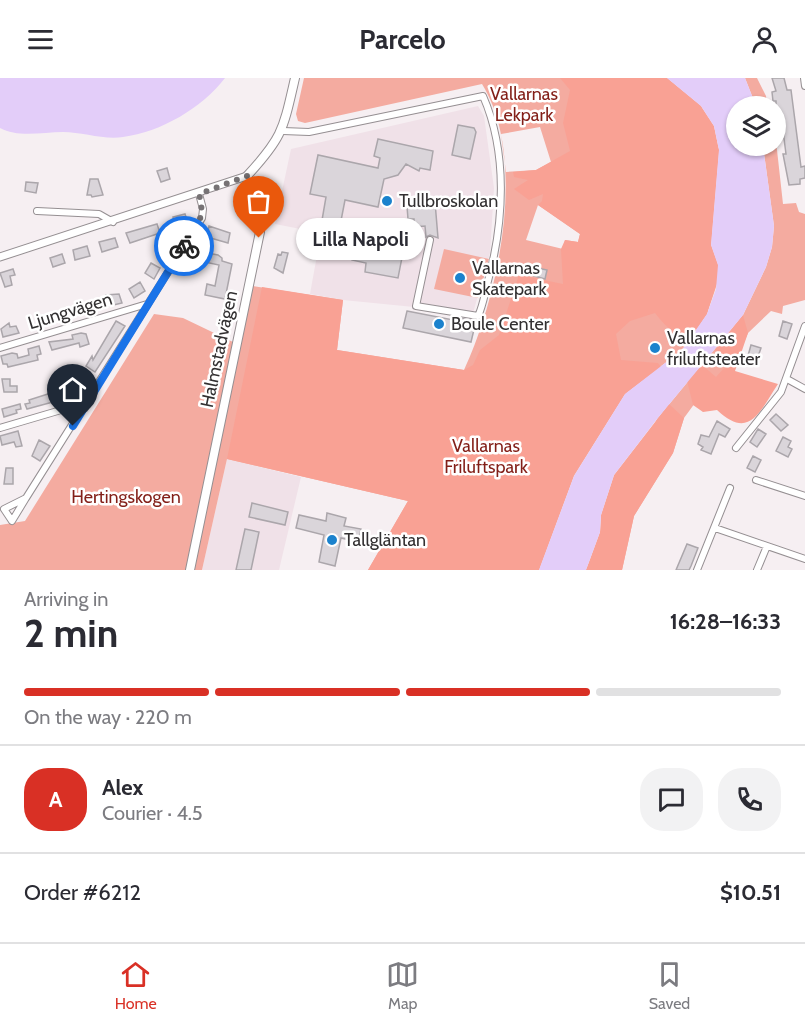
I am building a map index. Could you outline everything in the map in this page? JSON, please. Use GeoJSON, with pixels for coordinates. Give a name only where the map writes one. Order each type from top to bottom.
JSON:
{"type":"FeatureCollection","features":[{"type":"Feature","properties":{"kind":"main road"},"geometry":{"type":"LineString","coordinates":[[247,176],[266,157],[283,131],[295,78]]}},
{"type":"Feature","properties":{"kind":"main road","name":"Halmstadvägen"},"geometry":{"type":"LineString","coordinates":[[190,570],[260,232],[258,205],[247,176]]}},
{"type":"Feature","properties":{"kind":"street"},"geometry":{"type":"LineString","coordinates":[[804,78],[805,86]]}},
{"type":"Feature","properties":{"kind":"street"},"geometry":{"type":"LineString","coordinates":[[283,131],[309,132],[483,96],[494,128],[500,172],[501,208],[497,244],[478,316],[416,306],[430,240]]}},
{"type":"Feature","properties":{"kind":"street"},"geometry":{"type":"LineString","coordinates":[[0,257],[199,194],[247,176]]}},
{"type":"Feature","properties":{"kind":"street"},"geometry":{"type":"LineString","coordinates":[[26,498],[85,408],[202,218],[204,209],[199,194]]}},
{"type":"Feature","properties":{"kind":"street"},"geometry":{"type":"LineString","coordinates":[[37,211],[99,214],[113,222]]}},
{"type":"Feature","properties":{"kind":"street","name":"Ljungvägen"},"geometry":{"type":"LineString","coordinates":[[0,348],[148,304]]}},
{"type":"Feature","properties":{"kind":"street"},"geometry":{"type":"LineString","coordinates":[[736,448],[773,403],[787,379],[805,326]]}},
{"type":"Feature","properties":{"kind":"street"},"geometry":{"type":"LineString","coordinates":[[787,379],[805,389]]}},
{"type":"Feature","properties":{"kind":"street"},"geometry":{"type":"LineString","coordinates":[[0,428],[78,405],[85,408]]}},
{"type":"Feature","properties":{"kind":"street"},"geometry":{"type":"LineString","coordinates":[[756,480],[805,496]]}},
{"type":"Feature","properties":{"kind":"street"},"geometry":{"type":"LineString","coordinates":[[697,570],[730,488]]}},
{"type":"Feature","properties":{"kind":"street"},"geometry":{"type":"LineString","coordinates":[[715,528],[805,559]]}},
{"type":"Feature","properties":{"kind":"street"},"geometry":{"type":"LineString","coordinates":[[757,570],[767,546]]}},
{"type":"Feature","properties":{"kind":"shaded area"},"geometry":{"type":"Polygon","coordinates":[[[0,78],[225,78],[205,99],[180,117],[152,130],[116,138],[63,132],[23,134],[0,128],[0,78]]]}},
{"type":"Feature","properties":{"kind":"shaded area"},"geometry":{"type":"Polygon","coordinates":[[[667,78],[745,78],[752,96],[726,96],[726,156],[764,156],[774,226],[772,247],[766,267],[743,315],[614,475],[601,515],[600,532],[586,570],[539,570],[574,476],[625,394],[682,350],[707,314],[716,289],[718,265],[711,245],[719,150],[714,126],[701,106],[667,78]]]}},
{"type":"Feature","properties":{"kind":"shaded area","name":"Tullbroskolan"},"geometry":{"type":"Polygon","coordinates":[[[478,106],[484,116],[494,188],[490,253],[473,313],[429,304],[415,303],[414,307],[343,300],[310,294],[321,233],[275,224],[291,149],[478,106]]]}},
{"type":"Feature","properties":{"kind":"shaded area"},"geometry":{"type":"Polygon","coordinates":[[[227,459],[301,477],[279,570],[202,570],[227,459]]]}},
{"type":"Feature","properties":{"kind":"green space","name":"Vallarnas Friluftspark"},"geometry":{"type":"Polygon","coordinates":[[[304,78],[667,78],[701,106],[719,150],[711,245],[718,265],[707,314],[682,350],[625,394],[574,476],[539,570],[368,570],[408,501],[227,459],[202,570],[0,570],[0,525],[25,521],[154,314],[183,318],[233,342],[246,285],[343,300],[337,350],[464,370],[477,339],[497,266],[506,187],[504,156],[506,172],[536,170],[551,162],[540,127],[501,134],[502,144],[496,114],[482,84],[305,123],[298,121],[296,114],[304,78]],[[538,205],[526,240],[563,249],[565,240],[578,242],[580,234],[538,205]]]}},
{"type":"Feature","properties":{"kind":"green space","name":"Vallarnas Friluftspark"},"geometry":{"type":"Polygon","coordinates":[[[560,78],[667,78],[701,106],[714,126],[719,150],[711,245],[718,265],[719,278],[707,314],[693,335],[671,330],[655,313],[630,321],[616,334],[621,360],[658,363],[661,367],[625,394],[574,475],[539,570],[368,570],[408,501],[227,459],[262,287],[343,300],[337,350],[464,370],[473,365],[480,350],[499,335],[519,275],[563,284],[561,249],[565,240],[578,242],[580,234],[538,205],[542,201],[543,194],[529,200],[514,189],[528,180],[514,177],[513,172],[536,170],[570,151],[563,123],[570,90],[560,78]]]}},
{"type":"Feature","properties":{"kind":"green space"},"geometry":{"type":"Polygon","coordinates":[[[745,78],[757,78],[766,96],[752,96],[745,78]]]}},
{"type":"Feature","properties":{"kind":"green space"},"geometry":{"type":"Polygon","coordinates":[[[764,156],[778,156],[783,204],[796,203],[799,212],[805,214],[805,300],[783,306],[782,314],[771,311],[748,333],[734,366],[706,388],[684,418],[673,453],[634,516],[622,570],[586,570],[657,419],[743,315],[766,267],[772,247],[774,226],[764,156]]]}},
{"type":"Feature","properties":{"kind":"green space","name":"Vallarnas Skatepark"},"geometry":{"type":"Polygon","coordinates":[[[444,249],[489,259],[478,298],[434,289],[444,249]]]}},
{"type":"Feature","properties":{"kind":"green space"},"geometry":{"type":"Polygon","coordinates":[[[743,315],[748,333],[735,371],[778,384],[753,419],[746,423],[738,423],[728,419],[717,410],[703,412],[693,405],[687,381],[702,365],[716,377],[725,367],[715,350],[743,315]]]}},
{"type":"Feature","properties":{"kind":"green space"},"geometry":{"type":"Polygon","coordinates":[[[669,404],[684,418],[673,453],[634,516],[622,570],[586,570],[600,532],[601,515],[614,475],[669,404]]]}},
{"type":"Feature","properties":{"kind":"building"},"geometry":{"type":"Polygon","coordinates":[[[772,78],[784,78],[787,90],[791,90],[801,167],[805,166],[805,178],[800,179],[800,184],[789,185],[783,156],[786,156],[786,96],[772,96],[772,92],[776,91],[772,78]]]}},
{"type":"Feature","properties":{"kind":"building"},"geometry":{"type":"Polygon","coordinates":[[[458,125],[474,128],[476,132],[470,159],[452,155],[458,125]]]}},
{"type":"Feature","properties":{"kind":"building"},"geometry":{"type":"Polygon","coordinates":[[[378,139],[433,151],[430,170],[420,168],[419,171],[406,164],[398,175],[384,179],[378,207],[345,200],[339,231],[321,226],[326,197],[310,194],[318,155],[378,168],[380,158],[374,156],[378,139]]]}},
{"type":"Feature","properties":{"kind":"building"},"geometry":{"type":"Polygon","coordinates":[[[167,168],[170,179],[161,182],[157,171],[167,168]]]}},
{"type":"Feature","properties":{"kind":"building"},"geometry":{"type":"Polygon","coordinates":[[[90,179],[98,179],[103,195],[92,197],[87,195],[90,179]]]}},
{"type":"Feature","properties":{"kind":"building"},"geometry":{"type":"Polygon","coordinates":[[[26,182],[38,183],[36,193],[25,191],[26,182]]]}},
{"type":"Feature","properties":{"kind":"building"},"geometry":{"type":"Polygon","coordinates":[[[431,199],[431,202],[435,202],[438,238],[430,235],[426,237],[425,226],[414,227],[414,219],[408,219],[407,206],[419,206],[419,200],[431,199]]]}},
{"type":"Feature","properties":{"kind":"building"},"geometry":{"type":"Polygon","coordinates":[[[185,214],[188,223],[176,227],[173,217],[185,214]]]}},
{"type":"Feature","properties":{"kind":"building"},"geometry":{"type":"Polygon","coordinates":[[[157,224],[160,233],[130,243],[126,233],[157,224]]]}},
{"type":"Feature","properties":{"kind":"building"},"geometry":{"type":"Polygon","coordinates":[[[209,226],[230,233],[228,243],[207,237],[209,226]]]}},
{"type":"Feature","properties":{"kind":"building"},"geometry":{"type":"Polygon","coordinates":[[[373,231],[406,237],[398,278],[365,272],[366,263],[352,260],[354,250],[368,253],[373,231]]]}},
{"type":"Feature","properties":{"kind":"building"},"geometry":{"type":"Polygon","coordinates":[[[115,238],[118,247],[102,252],[99,242],[115,238]]]}},
{"type":"Feature","properties":{"kind":"building"},"geometry":{"type":"Polygon","coordinates":[[[87,246],[90,256],[75,260],[73,250],[87,246]]]}},
{"type":"Feature","properties":{"kind":"building"},"geometry":{"type":"Polygon","coordinates":[[[202,252],[218,255],[222,261],[232,264],[225,299],[205,295],[207,284],[215,286],[219,265],[200,261],[202,252]]]}},
{"type":"Feature","properties":{"kind":"building"},"geometry":{"type":"Polygon","coordinates":[[[282,252],[288,253],[283,273],[274,268],[278,254],[281,255],[282,252]]]}},
{"type":"Feature","properties":{"kind":"building"},"geometry":{"type":"Polygon","coordinates":[[[62,254],[65,263],[53,267],[50,258],[62,254]]]}},
{"type":"Feature","properties":{"kind":"building"},"geometry":{"type":"Polygon","coordinates":[[[151,263],[160,268],[154,279],[145,273],[151,263]]]}},
{"type":"Feature","properties":{"kind":"building"},"geometry":{"type":"Polygon","coordinates":[[[533,267],[547,270],[545,279],[531,275],[533,267]]]}},
{"type":"Feature","properties":{"kind":"building"},"geometry":{"type":"Polygon","coordinates":[[[13,269],[15,275],[10,276],[12,285],[5,287],[0,273],[13,269]]]}},
{"type":"Feature","properties":{"kind":"building"},"geometry":{"type":"Polygon","coordinates":[[[140,282],[145,291],[134,298],[129,289],[140,282]]]}},
{"type":"Feature","properties":{"kind":"building"},"geometry":{"type":"Polygon","coordinates":[[[119,294],[122,303],[109,306],[106,295],[119,294]]]}},
{"type":"Feature","properties":{"kind":"building","name":"Boule Center"},"geometry":{"type":"Polygon","coordinates":[[[407,311],[453,320],[454,317],[476,321],[471,342],[403,328],[407,311]]]}},
{"type":"Feature","properties":{"kind":"building"},"geometry":{"type":"Polygon","coordinates":[[[116,321],[125,326],[95,372],[86,366],[92,356],[93,360],[116,321]]]}},
{"type":"Feature","properties":{"kind":"building"},"geometry":{"type":"Polygon","coordinates":[[[783,321],[792,324],[787,339],[779,336],[783,321]]]}},
{"type":"Feature","properties":{"kind":"building"},"geometry":{"type":"Polygon","coordinates":[[[9,323],[10,327],[16,326],[19,333],[3,337],[1,329],[9,323]]]}},
{"type":"Feature","properties":{"kind":"building"},"geometry":{"type":"Polygon","coordinates":[[[86,334],[89,344],[80,347],[79,343],[52,350],[49,342],[73,339],[72,335],[86,334]]]}},
{"type":"Feature","properties":{"kind":"building"},"geometry":{"type":"Polygon","coordinates":[[[751,345],[761,348],[755,365],[746,363],[751,345]]]}},
{"type":"Feature","properties":{"kind":"building"},"geometry":{"type":"Polygon","coordinates":[[[39,346],[41,354],[37,355],[38,360],[8,367],[7,364],[3,364],[1,356],[12,353],[17,354],[18,358],[29,355],[28,349],[39,346]]]}},
{"type":"Feature","properties":{"kind":"building"},"geometry":{"type":"Polygon","coordinates":[[[74,374],[90,381],[84,390],[71,379],[74,374]]]}},
{"type":"Feature","properties":{"kind":"building"},"geometry":{"type":"Polygon","coordinates":[[[2,379],[10,379],[10,386],[17,386],[17,392],[4,392],[2,379]]]}},
{"type":"Feature","properties":{"kind":"building"},"geometry":{"type":"Polygon","coordinates":[[[62,383],[64,399],[27,409],[25,404],[30,403],[29,400],[51,393],[49,387],[62,383]]]}},
{"type":"Feature","properties":{"kind":"building"},"geometry":{"type":"Polygon","coordinates":[[[20,404],[21,409],[16,410],[17,413],[4,417],[2,409],[20,404]]]}},
{"type":"Feature","properties":{"kind":"building"},"geometry":{"type":"Polygon","coordinates":[[[776,414],[788,425],[781,431],[770,420],[776,414]]]}},
{"type":"Feature","properties":{"kind":"building"},"geometry":{"type":"Polygon","coordinates":[[[717,421],[730,429],[725,437],[719,434],[711,454],[701,450],[703,447],[698,444],[701,435],[709,437],[717,421]]]}},
{"type":"Feature","properties":{"kind":"building"},"geometry":{"type":"Polygon","coordinates":[[[758,429],[766,434],[757,447],[750,442],[758,429]]]}},
{"type":"Feature","properties":{"kind":"building"},"geometry":{"type":"Polygon","coordinates":[[[18,431],[22,446],[16,447],[14,442],[2,445],[0,436],[18,431]]]}},
{"type":"Feature","properties":{"kind":"building"},"geometry":{"type":"Polygon","coordinates":[[[783,437],[791,441],[788,447],[792,449],[788,457],[776,451],[783,437]]]}},
{"type":"Feature","properties":{"kind":"building"},"geometry":{"type":"Polygon","coordinates":[[[39,440],[50,446],[40,461],[32,456],[39,440]]]}},
{"type":"Feature","properties":{"kind":"building"},"geometry":{"type":"Polygon","coordinates":[[[753,456],[761,460],[755,472],[747,468],[753,456]]]}},
{"type":"Feature","properties":{"kind":"building"},"geometry":{"type":"Polygon","coordinates":[[[6,468],[13,468],[13,484],[4,484],[6,468]]]}},
{"type":"Feature","properties":{"kind":"building"},"geometry":{"type":"Polygon","coordinates":[[[252,503],[288,512],[285,525],[249,517],[252,503]]]}},
{"type":"Feature","properties":{"kind":"building","name":"Tallgläntan"},"geometry":{"type":"Polygon","coordinates":[[[327,513],[346,518],[344,526],[361,529],[358,542],[341,538],[335,566],[319,562],[324,535],[296,528],[299,515],[326,521],[327,513]]]}},
{"type":"Feature","properties":{"kind":"building"},"geometry":{"type":"Polygon","coordinates":[[[245,529],[259,532],[251,570],[236,570],[245,529]]]}},
{"type":"Feature","properties":{"kind":"building"},"geometry":{"type":"Polygon","coordinates":[[[687,544],[698,548],[691,566],[689,570],[676,570],[687,544]]]}},
{"type":"Feature","properties":{"kind":"way so far"},"geometry":{"type":"LineString","coordinates":[[184,246],[202,218],[204,209],[199,194],[247,176],[261,218],[259,238]]}},
{"type":"Feature","properties":{"kind":"place","name":"Tullbroskolan"},"geometry":{"type":"Point","coordinates":[387,201]}},
{"type":"Feature","properties":{"kind":"place","name":"Lilla Napoli"},"geometry":{"type":"Point","coordinates":[259,238]}},
{"type":"Feature","properties":{"kind":"place","name":"Vallarnas Skatepark"},"geometry":{"type":"Point","coordinates":[460,278]}},
{"type":"Feature","properties":{"kind":"place","name":"Boule Center"},"geometry":{"type":"Point","coordinates":[439,324]}},
{"type":"Feature","properties":{"kind":"place","name":"Vallarnas friluftsteater"},"geometry":{"type":"Point","coordinates":[655,348]}},
{"type":"Feature","properties":{"kind":"place","name":"Tallgläntan"},"geometry":{"type":"Point","coordinates":[332,540]}},
{"type":"Feature","properties":{"kind":"route"},"geometry":{"type":"LineString","coordinates":[[73,426],[184,246]]}},
{"type":"Feature","properties":{"kind":"park label","name":"Vallarnas Lekpark"},"geometry":{"type":"Point","coordinates":[524,104]}},
{"type":"Feature","properties":{"kind":"park label","name":"Hertingskogen"},"geometry":{"type":"Point","coordinates":[126,497]}}]}
